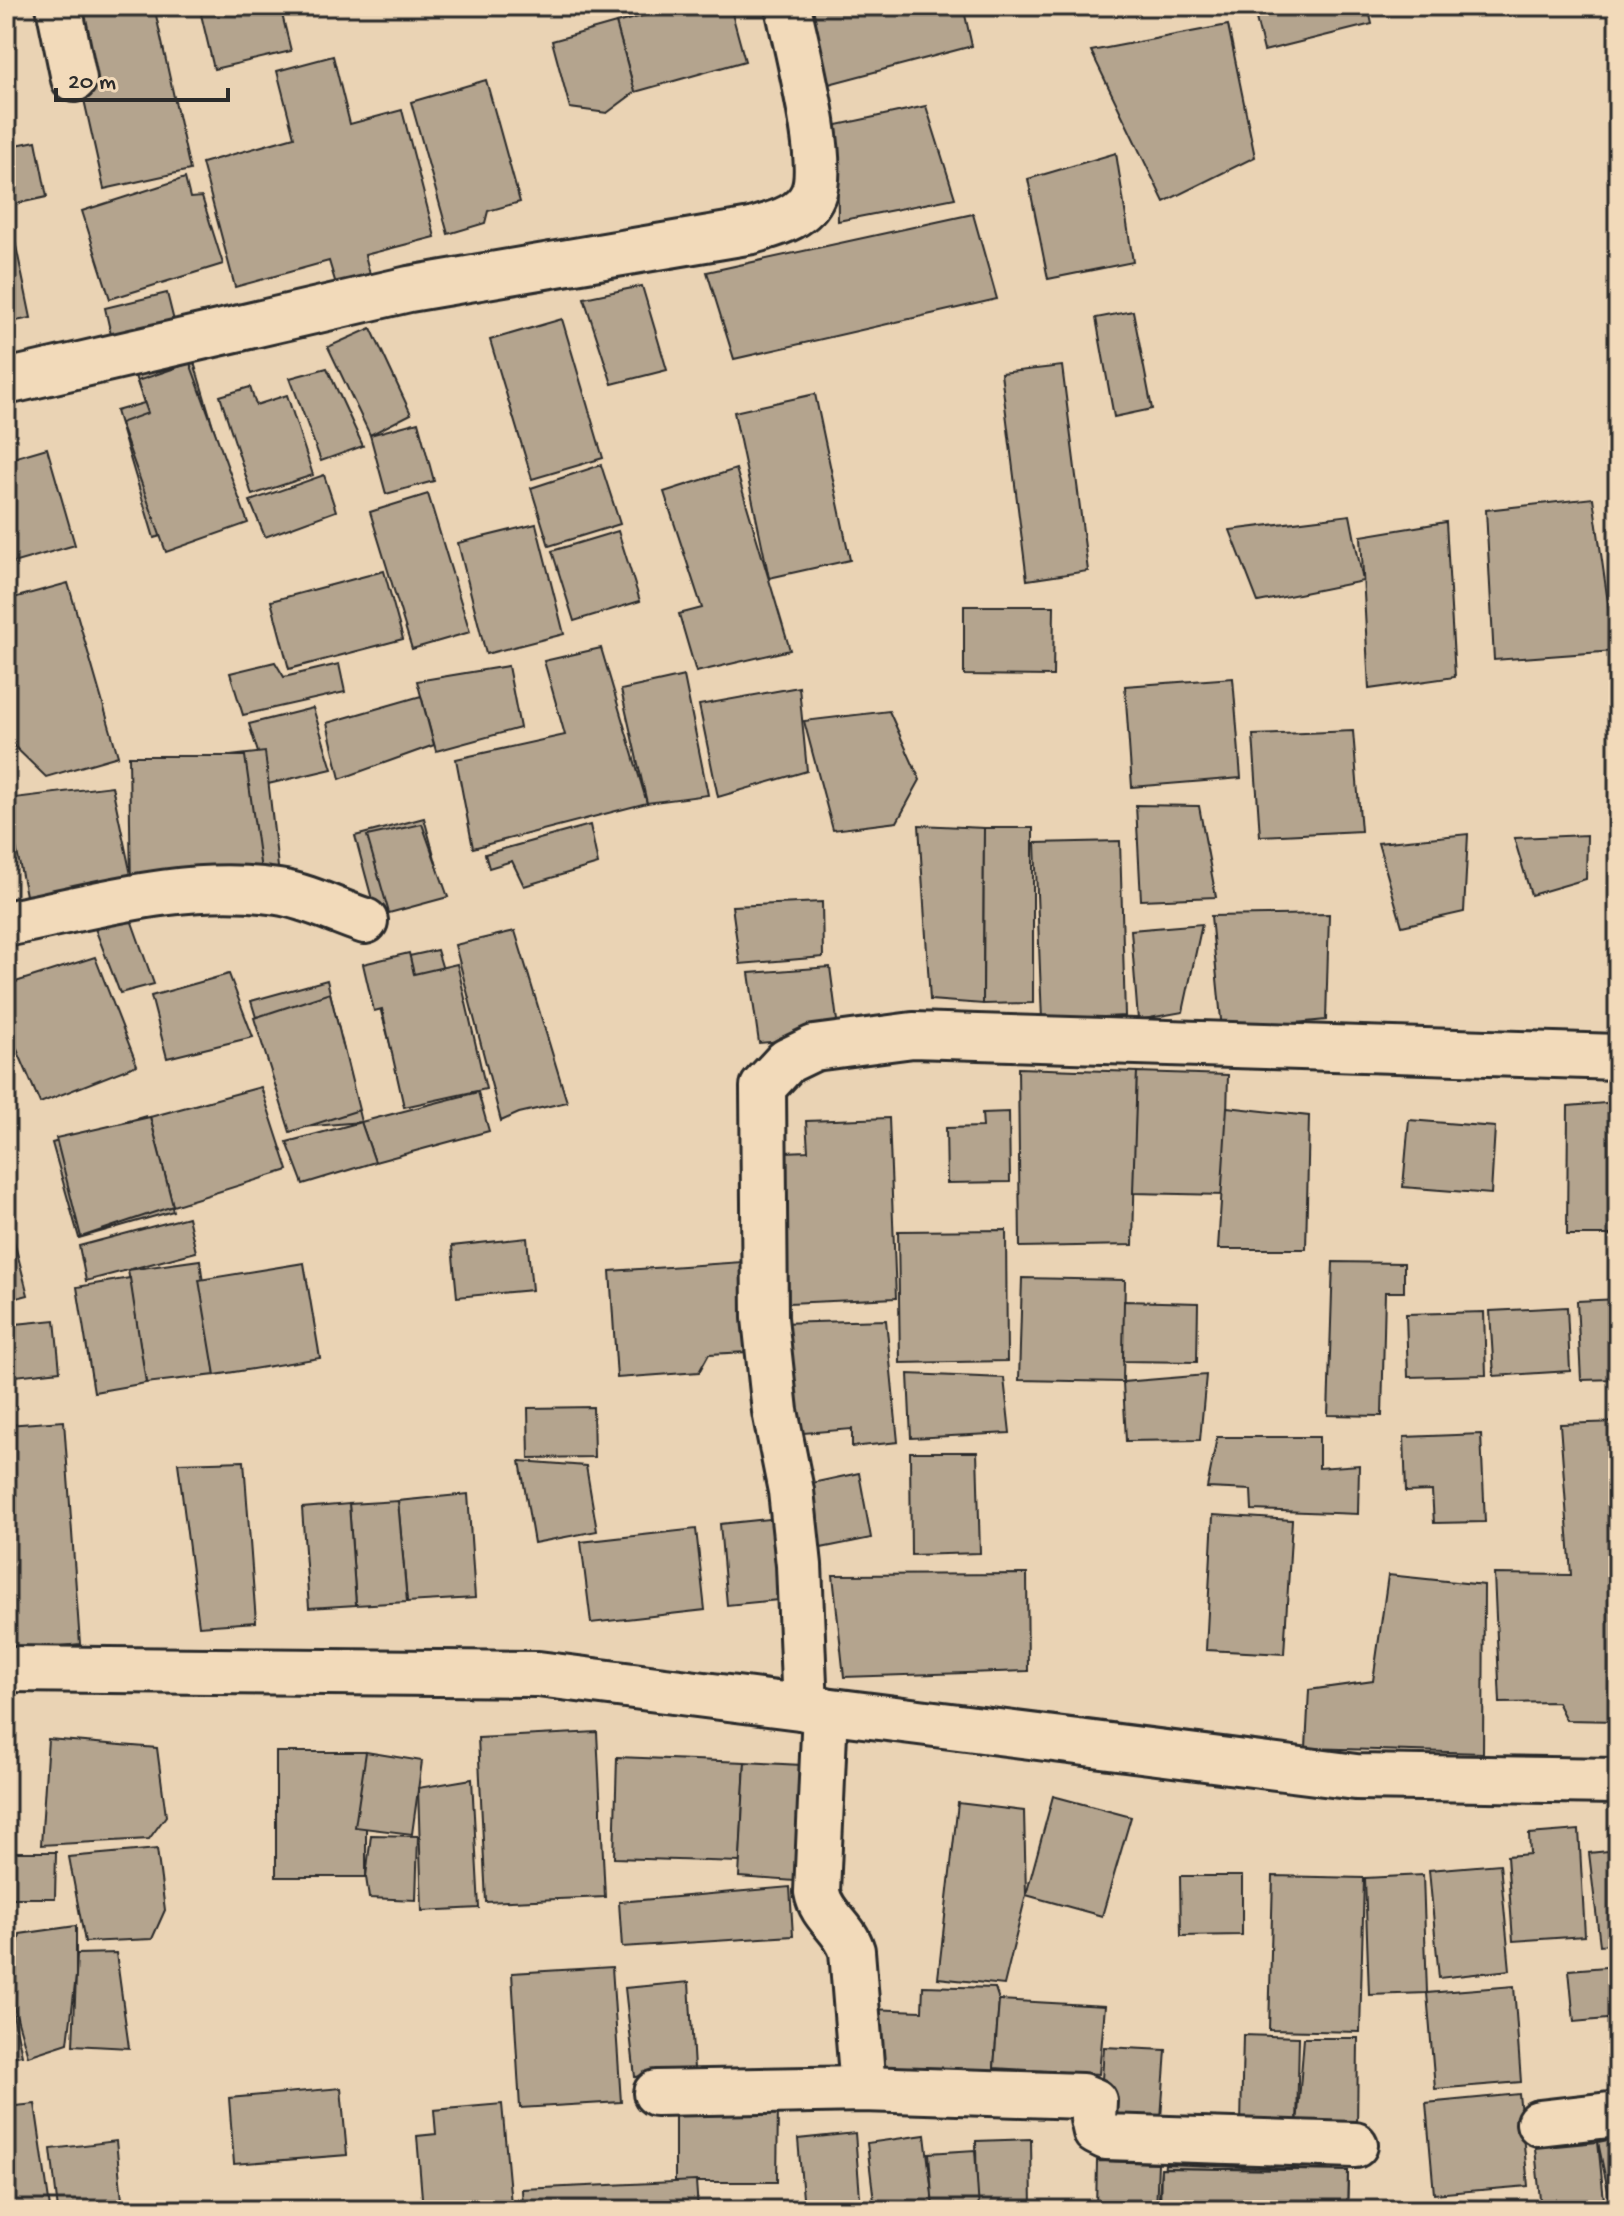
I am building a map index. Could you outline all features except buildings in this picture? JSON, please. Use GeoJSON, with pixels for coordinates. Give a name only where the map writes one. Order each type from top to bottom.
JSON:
{"type":"FeatureCollection","features":[{"type":"Feature","properties":{"kind":"street"},"geometry":{"type":"LineString","coordinates":[[59,6],[74,79]]}},
{"type":"Feature","properties":{"kind":"street"},"geometry":{"type":"LineString","coordinates":[[6,382],[409,289],[752,231],[791,219],[813,195],[818,164],[788,6]]}},
{"type":"Feature","properties":{"kind":"street"},"geometry":{"type":"LineString","coordinates":[[6,924],[146,896],[224,887],[281,892],[365,921]]}},
{"type":"Feature","properties":{"kind":"street"},"geometry":{"type":"LineString","coordinates":[[863,2089],[852,1951],[847,1936],[819,1903],[817,1892],[815,1709],[791,1491],[775,1411],[765,1318],[763,1087],[787,1061],[814,1048],[913,1035],[1618,1057]]}},
{"type":"Feature","properties":{"kind":"street"},"geometry":{"type":"LineString","coordinates":[[6,1669],[538,1674],[1356,1777],[1618,1781]]}},
{"type":"Feature","properties":{"kind":"street"},"geometry":{"type":"LineString","coordinates":[[656,2093],[863,2089],[1082,2096],[1094,2101],[1096,2132],[1106,2137],[1355,2145]]}},
{"type":"Feature","properties":{"kind":"street"},"geometry":{"type":"LineString","coordinates":[[1539,2123],[1618,2114]]}}]}
